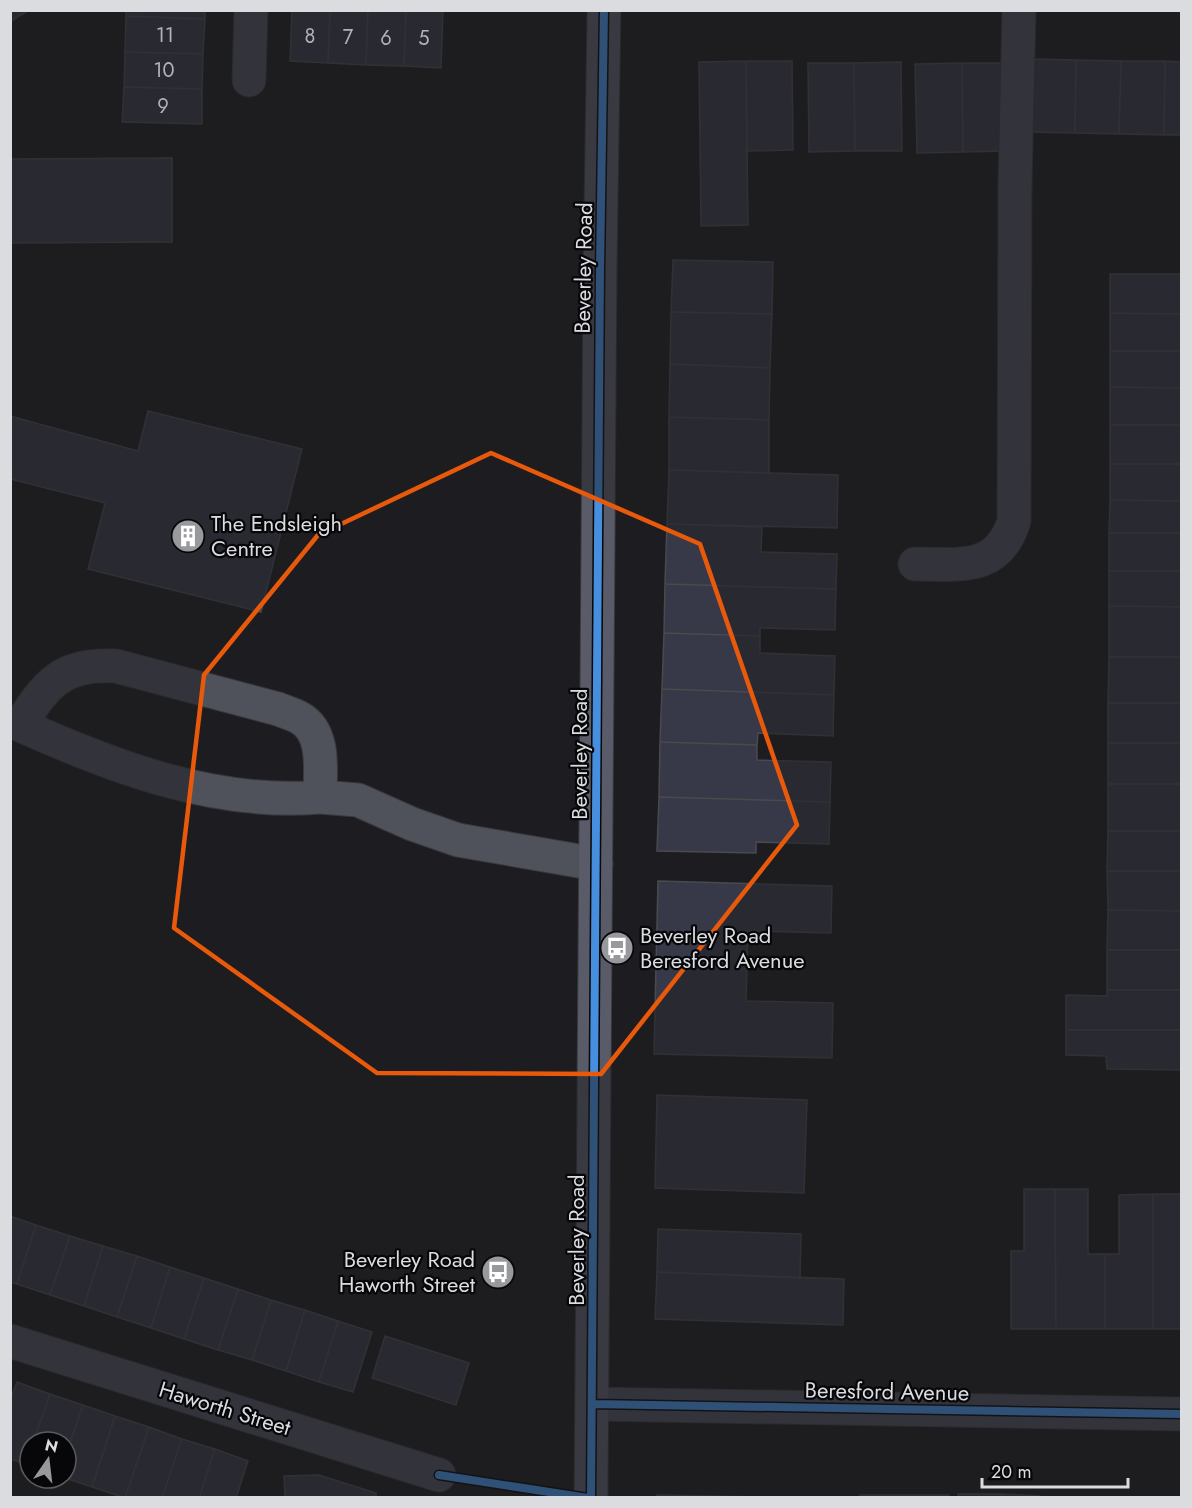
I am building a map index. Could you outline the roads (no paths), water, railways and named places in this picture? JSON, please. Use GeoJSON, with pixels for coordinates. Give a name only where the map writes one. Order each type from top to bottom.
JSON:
{"type":"FeatureCollection","features":[{"type":"Feature","properties":{"kind":"main road","name":"Beverley Road"},"geometry":{"type":"LineString","coordinates":[[591,1497],[604,10]]}},
{"type":"Feature","properties":{"kind":"street"},"geometry":{"type":"LineString","coordinates":[[249,80],[251,10]]}},
{"type":"Feature","properties":{"kind":"street"},"geometry":{"type":"LineString","coordinates":[[915,564],[968,564],[989,558],[1010,536],[1014,521],[1015,233],[1019,10]]}},
{"type":"Feature","properties":{"kind":"street"},"geometry":{"type":"LineString","coordinates":[[320,797],[320,758],[315,734],[301,718],[278,709],[116,666],[94,665],[72,670],[50,683],[15,724],[100,760],[184,785],[285,800],[320,797],[358,800],[412,824],[458,840],[596,864]]}},
{"type":"Feature","properties":{"kind":"street","name":"Haworth Street"},"geometry":{"type":"LineString","coordinates":[[10,1341],[439,1475]]}},
{"type":"Feature","properties":{"kind":"street","name":"Beresford Avenue"},"geometry":{"type":"LineString","coordinates":[[593,1404],[1182,1414]]}},
{"type":"Feature","properties":{"kind":"place","name":"The Endsleigh Centre"},"geometry":{"type":"Point","coordinates":[188,536]}},
{"type":"Feature","properties":{"kind":"place","name":"Beverley Road Beresford Avenue"},"geometry":{"type":"Point","coordinates":[617,948]}},
{"type":"Feature","properties":{"kind":"place","name":"Beverley Road Haworth Street"},"geometry":{"type":"Point","coordinates":[498,1272]}}]}
